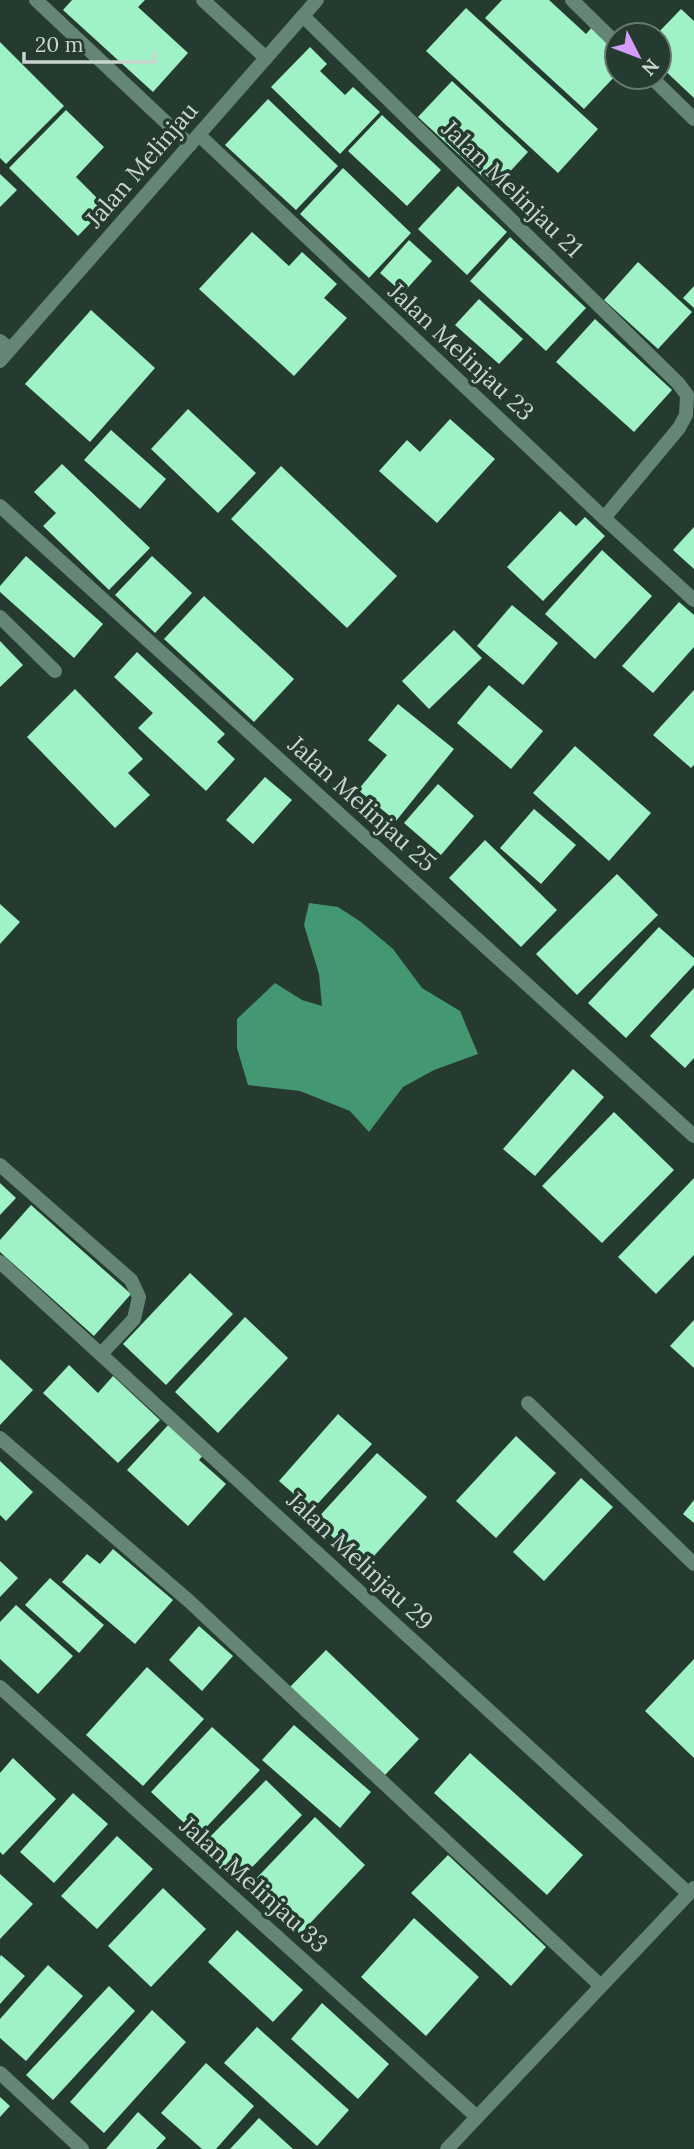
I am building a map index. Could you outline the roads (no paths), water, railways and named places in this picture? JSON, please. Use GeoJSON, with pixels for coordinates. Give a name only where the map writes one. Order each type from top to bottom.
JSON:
{"type":"FeatureCollection","features":[{"type":"Feature","properties":{"kind":"street","name":"Jalan Melinjau 23"},"geometry":{"type":"LineString","coordinates":[[36,0],[195,140],[694,600]]}},
{"type":"Feature","properties":{"kind":"street"},"geometry":{"type":"LineString","coordinates":[[203,0],[266,58]]}},
{"type":"Feature","properties":{"kind":"street","name":"Jalan Melinjau"},"geometry":{"type":"LineString","coordinates":[[3,350],[195,140],[317,0]]}},
{"type":"Feature","properties":{"kind":"street"},"geometry":{"type":"LineString","coordinates":[[572,0],[603,30]]}},
{"type":"Feature","properties":{"kind":"street","name":"Jalan Melinjau 21"},"geometry":{"type":"LineString","coordinates":[[303,16],[691,398],[679,428],[604,518]]}},
{"type":"Feature","properties":{"kind":"street"},"geometry":{"type":"LineString","coordinates":[[665,91],[694,119]]}},
{"type":"Feature","properties":{"kind":"street","name":"Jalan Melinjau 25"},"geometry":{"type":"LineString","coordinates":[[0,506],[694,1136]]}},
{"type":"Feature","properties":{"kind":"street"},"geometry":{"type":"LineString","coordinates":[[0,617],[55,671]]}},
{"type":"Feature","properties":{"kind":"street"},"geometry":{"type":"LineString","coordinates":[[0,1165],[131,1280],[139,1297],[134,1319],[101,1354]]}},
{"type":"Feature","properties":{"kind":"street","name":"Jalan Melinjau 29"},"geometry":{"type":"LineString","coordinates":[[0,1262],[691,1890]]}},
{"type":"Feature","properties":{"kind":"street"},"geometry":{"type":"LineString","coordinates":[[528,1403],[694,1564]]}},
{"type":"Feature","properties":{"kind":"street"},"geometry":{"type":"LineString","coordinates":[[0,1438],[189,1601],[601,1986]]}},
{"type":"Feature","properties":{"kind":"street","name":"Jalan Melinjau 33"},"geometry":{"type":"LineString","coordinates":[[0,1687],[477,2117]]}},
{"type":"Feature","properties":{"kind":"street"},"geometry":{"type":"LineString","coordinates":[[447,2149],[691,1890]]}},
{"type":"Feature","properties":{"kind":"street"},"geometry":{"type":"LineString","coordinates":[[0,2073],[82,2149]]}}]}
